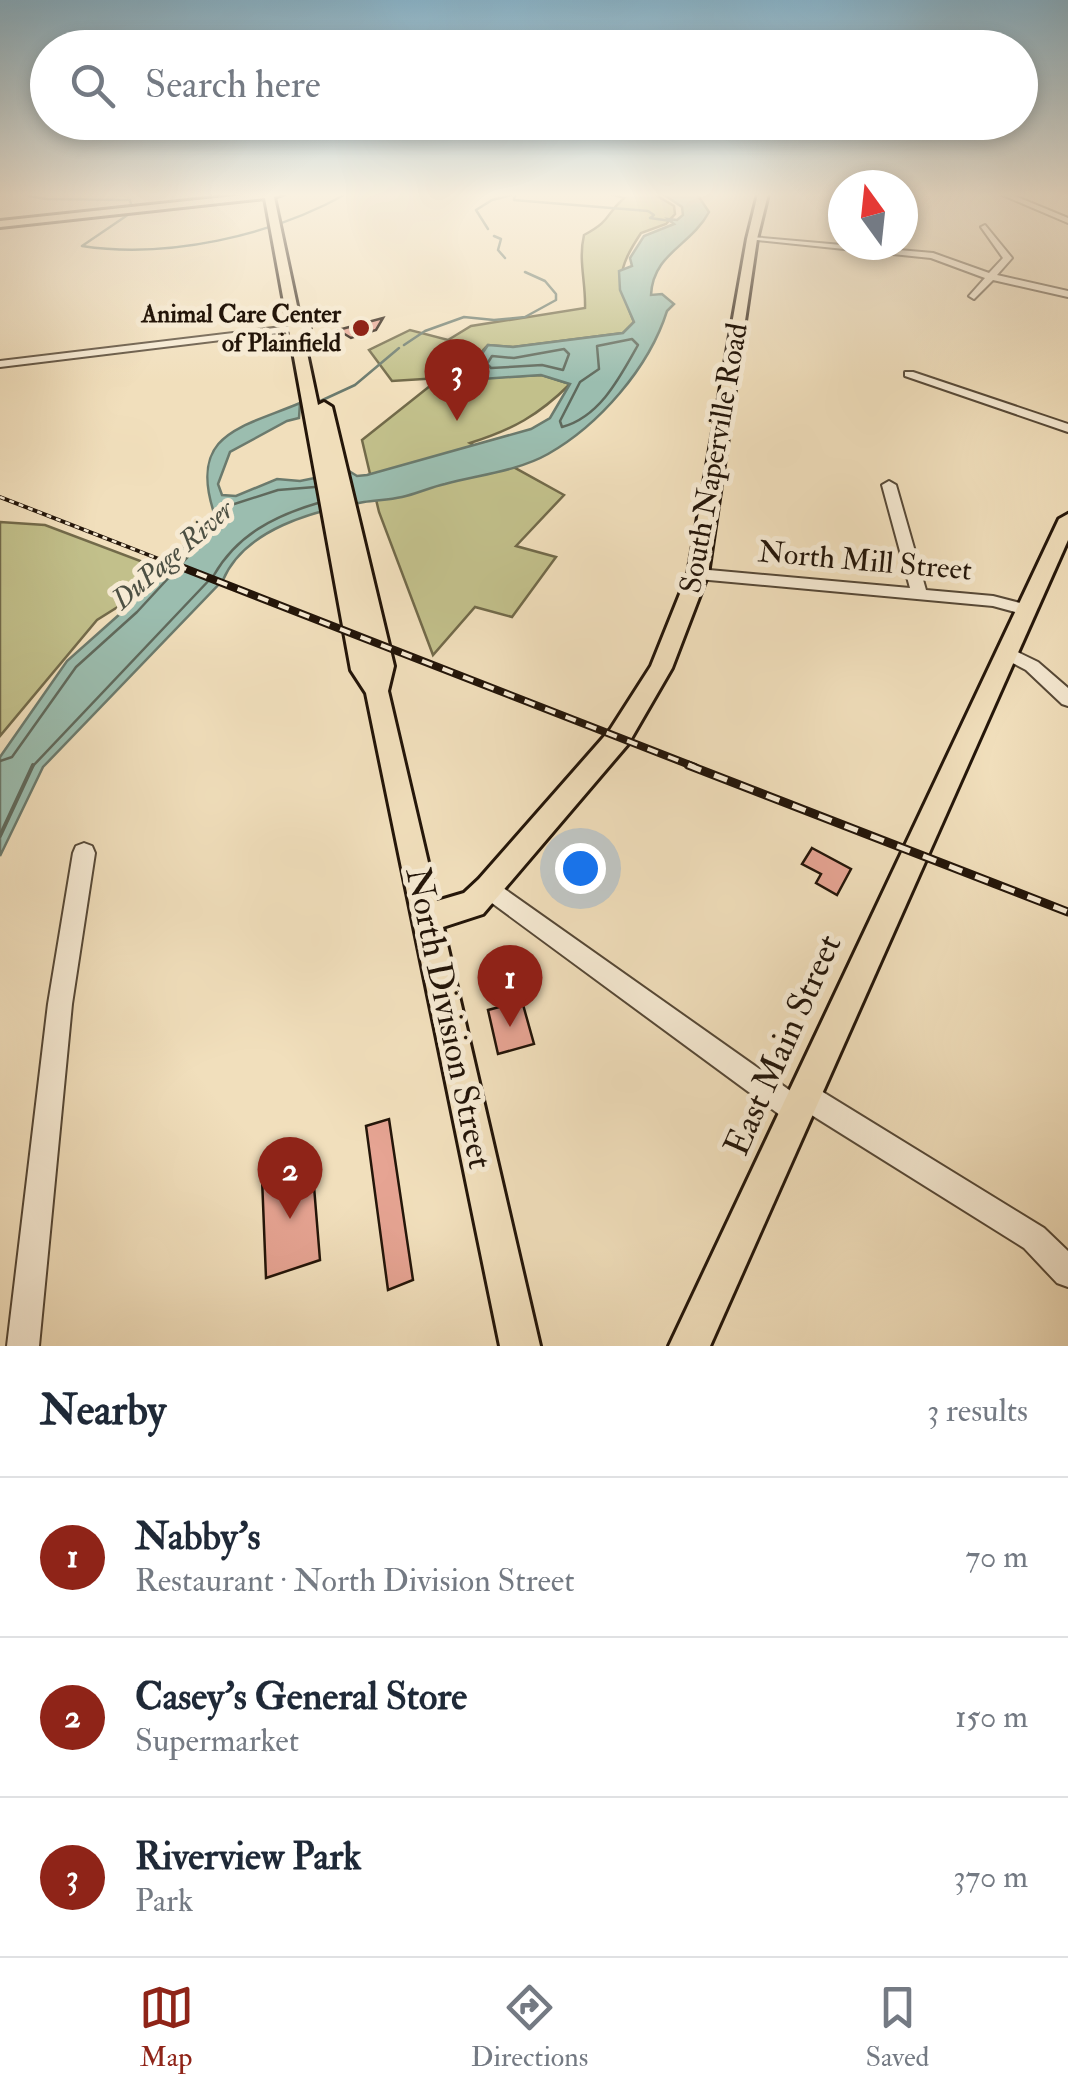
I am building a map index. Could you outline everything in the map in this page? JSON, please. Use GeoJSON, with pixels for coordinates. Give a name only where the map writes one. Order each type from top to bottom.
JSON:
{"type":"FeatureCollection","features":[{"type":"Feature","properties":{"kind":"main road","name":"North Division Street"},"geometry":{"type":"LineString","coordinates":[[285,257],[340,516],[362,670],[377,691],[520,1346]]}},
{"type":"Feature","properties":{"kind":"main road","name":"South Naperville Road"},"geometry":{"type":"LineString","coordinates":[[428,918],[473,904],[489,888],[620,737],[663,664],[698,574],[749,257]]}},
{"type":"Feature","properties":{"kind":"main road"},"geometry":{"type":"LineString","coordinates":[[1007,653],[1068,518]]}},
{"type":"Feature","properties":{"kind":"main road","name":"East Main Street"},"geometry":{"type":"LineString","coordinates":[[689,1346],[1007,653]]}},
{"type":"Feature","properties":{"kind":"street"},"geometry":{"type":"LineString","coordinates":[[938,257],[993,277],[1068,294]]}},
{"type":"Feature","properties":{"kind":"street"},"geometry":{"type":"LineString","coordinates":[[974,296],[1007,257]]}},
{"type":"Feature","properties":{"kind":"street"},"geometry":{"type":"LineString","coordinates":[[0,364],[300,328]]}},
{"type":"Feature","properties":{"kind":"street"},"geometry":{"type":"LineString","coordinates":[[909,374],[1068,428]]}},
{"type":"Feature","properties":{"kind":"street"},"geometry":{"type":"LineString","coordinates":[[889,485],[919,593]]}},
{"type":"Feature","properties":{"kind":"street","name":"North Mill Street"},"geometry":{"type":"LineString","coordinates":[[698,574],[993,601],[1026,610]]}},
{"type":"Feature","properties":{"kind":"street"},"geometry":{"type":"LineString","coordinates":[[1007,653],[1032,666],[1068,698]]}},
{"type":"Feature","properties":{"kind":"street"},"geometry":{"type":"LineString","coordinates":[[23,1346],[60,1004],[84,854]]}},
{"type":"Feature","properties":{"kind":"street"},"geometry":{"type":"LineString","coordinates":[[489,888],[800,1104],[1034,1238],[1068,1272]]}},
{"type":"Feature","properties":{"kind":"shaded area"},"geometry":{"type":"Polygon","coordinates":[[[582,257],[627,257],[622,286],[634,322],[623,333],[513,347],[488,345],[477,361],[482,378],[542,375],[570,384],[524,420],[470,443],[564,495],[516,546],[556,557],[512,617],[475,607],[433,655],[379,512],[362,440],[440,378],[392,381],[369,350],[410,330],[448,340],[471,326],[585,308],[582,257]]]}},
{"type":"Feature","properties":{"kind":"shaded area"},"geometry":{"type":"Polygon","coordinates":[[[0,522],[45,525],[159,568],[132,598],[97,620],[0,736],[0,522]]]}},
{"type":"Feature","properties":{"kind":"water"},"geometry":{"type":"Polygon","coordinates":[[[667,257],[658,269],[651,295],[662,294],[674,304],[635,374],[603,411],[567,442],[524,465],[402,497],[324,511],[264,535],[233,562],[223,580],[43,767],[0,856],[0,757],[67,661],[130,605],[214,513],[208,466],[225,437],[300,403],[299,418],[230,452],[218,484],[222,495],[236,496],[277,479],[300,481],[349,471],[357,476],[367,475],[531,429],[550,418],[570,384],[541,375],[482,379],[475,364],[488,345],[513,347],[623,333],[634,322],[620,290],[619,271],[632,266],[630,258],[667,257]]]}},
{"type":"Feature","properties":{"kind":"building","name":"Animal Care Center of Plainfield"},"geometry":{"type":"Polygon","coordinates":[[[383,318],[376,330],[351,338],[338,330],[383,318]]]}},
{"type":"Feature","properties":{"kind":"building"},"geometry":{"type":"Polygon","coordinates":[[[812,848],[851,869],[837,895],[816,883],[821,874],[802,864],[812,848]]]}},
{"type":"Feature","properties":{"kind":"building"},"geometry":{"type":"Polygon","coordinates":[[[522,1001],[534,1044],[498,1054],[488,1010],[522,1001]]]}},
{"type":"Feature","properties":{"kind":"building"},"geometry":{"type":"Polygon","coordinates":[[[389,1119],[413,1280],[388,1290],[366,1126],[389,1119]]]}},
{"type":"Feature","properties":{"kind":"building"},"geometry":{"type":"Polygon","coordinates":[[[312,1162],[320,1260],[266,1278],[262,1178],[312,1162]]]}},
{"type":"Feature","properties":{"kind":"waterway"},"geometry":{"type":"LineString","coordinates":[[404,345],[425,331],[464,317],[525,317],[556,300],[556,294],[545,281],[525,272]]}},
{"type":"Feature","properties":{"kind":"waterway"},"geometry":{"type":"LineString","coordinates":[[316,403],[355,385],[399,348]]}},
{"type":"Feature","properties":{"kind":"railway"},"geometry":{"type":"LineString","coordinates":[[0,497],[182,568]]}},
{"type":"Feature","properties":{"kind":"railway"},"geometry":{"type":"LineString","coordinates":[[176,565],[695,767]]}},
{"type":"Feature","properties":{"kind":"railway"},"geometry":{"type":"LineString","coordinates":[[688,765],[1068,912]]}},
{"type":"Feature","properties":{"kind":"place","name":"Animal Care Center of Plainfield"},"geometry":{"type":"Point","coordinates":[361,328]}},
{"type":"Feature","properties":{"kind":"place","name":"Riverview Park"},"geometry":{"type":"Point","coordinates":[457,421]}},
{"type":"Feature","properties":{"kind":"place","name":"Nabby’s"},"geometry":{"type":"Point","coordinates":[510,1027]}},
{"type":"Feature","properties":{"kind":"place","name":"Casey's General Store"},"geometry":{"type":"Point","coordinates":[290,1219]}},
{"type":"Feature","properties":{"kind":"water label","name":"DuPage River"},"geometry":{"type":"Point","coordinates":[173,555]}}]}
